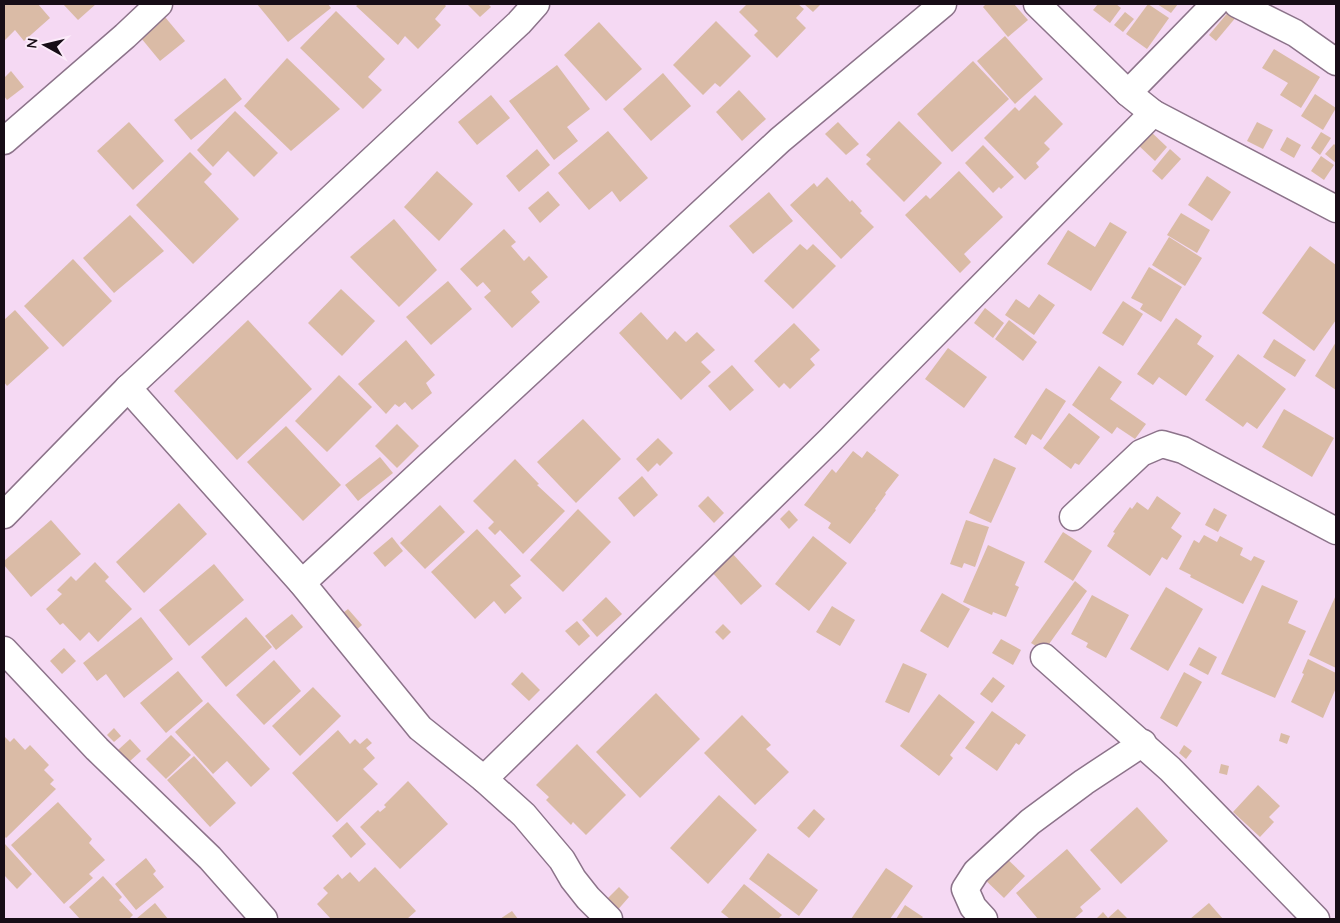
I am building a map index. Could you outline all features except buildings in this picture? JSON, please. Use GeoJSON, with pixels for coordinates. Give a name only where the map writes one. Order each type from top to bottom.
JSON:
{"type":"FeatureCollection","features":[{"type":"Feature","properties":{"kind":"street"},"geometry":{"type":"LineString","coordinates":[[4,141],[159,4]]}},
{"type":"Feature","properties":{"kind":"street"},"geometry":{"type":"LineString","coordinates":[[4,515],[128,388],[536,4]]}},
{"type":"Feature","properties":{"kind":"street"},"geometry":{"type":"LineString","coordinates":[[302,583],[780,140],[943,4]]}},
{"type":"Feature","properties":{"kind":"street"},"geometry":{"type":"LineString","coordinates":[[1038,4],[1128,93],[1153,112],[1336,209]]}},
{"type":"Feature","properties":{"kind":"street"},"geometry":{"type":"LineString","coordinates":[[1128,93],[1215,4]]}},
{"type":"Feature","properties":{"kind":"street"},"geometry":{"type":"LineString","coordinates":[[1237,4],[1295,33],[1336,62]]}},
{"type":"Feature","properties":{"kind":"street"},"geometry":{"type":"LineString","coordinates":[[484,779],[830,440],[1153,112]]}},
{"type":"Feature","properties":{"kind":"street"},"geometry":{"type":"LineString","coordinates":[[128,388],[302,583],[420,728],[484,779],[524,815],[562,860],[573,879],[588,898],[608,919]]}},
{"type":"Feature","properties":{"kind":"street"},"geometry":{"type":"LineString","coordinates":[[1073,517],[1141,453],[1162,444],[1183,450],[1336,531]]}},
{"type":"Feature","properties":{"kind":"street"},"geometry":{"type":"LineString","coordinates":[[4,650],[97,749],[210,858],[264,919]]}},
{"type":"Feature","properties":{"kind":"street"},"geometry":{"type":"LineString","coordinates":[[1044,657],[1170,769],[1316,919]]}},
{"type":"Feature","properties":{"kind":"street"},"geometry":{"type":"LineString","coordinates":[[984,919],[973,906],[965,889],[976,872],[1030,822],[1084,782],[1143,744]]}}]}
